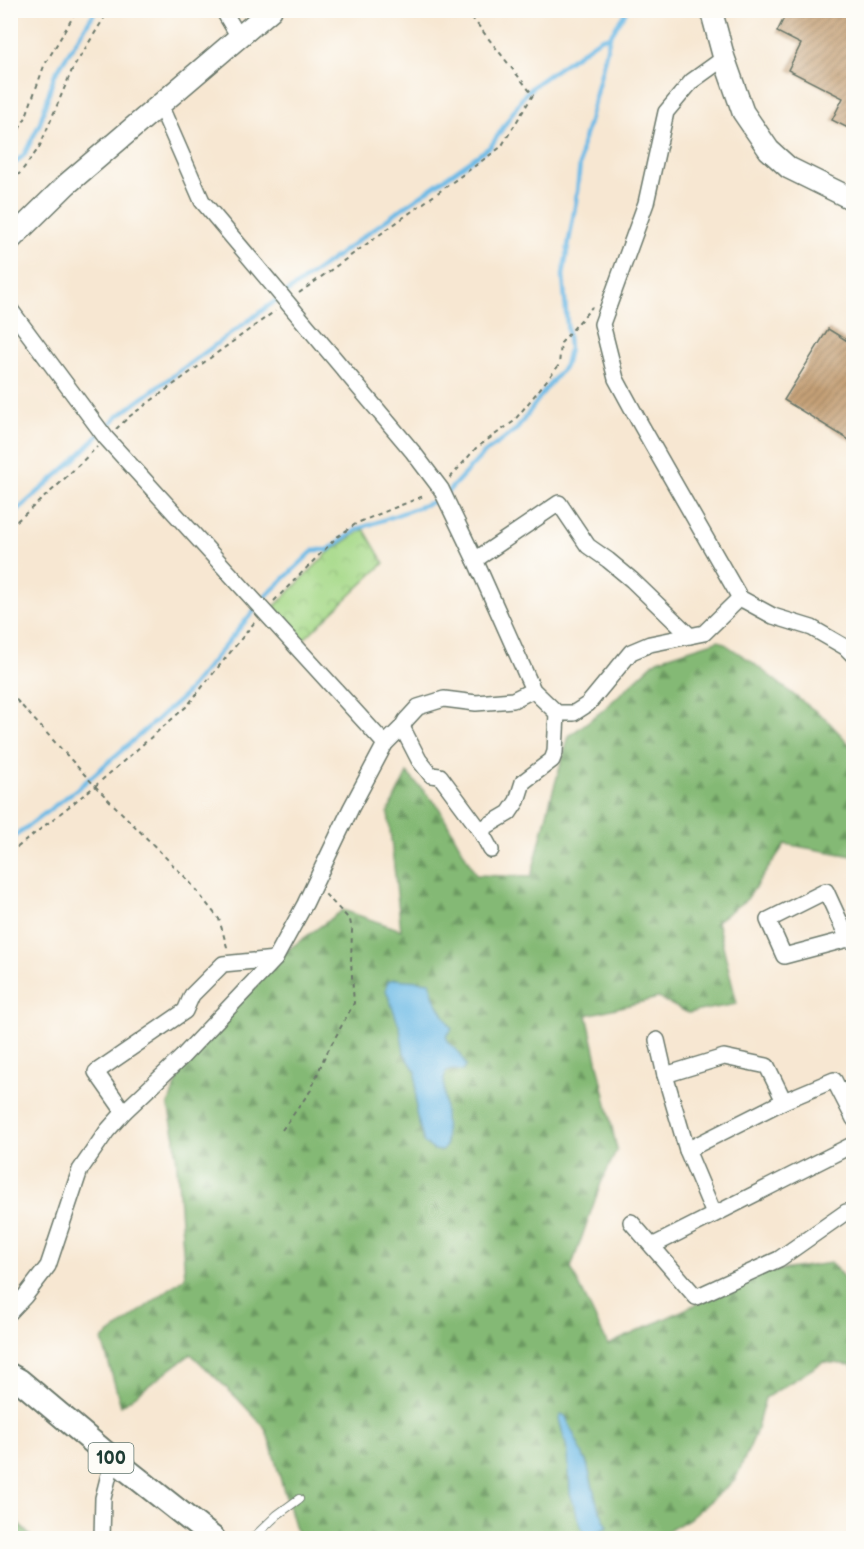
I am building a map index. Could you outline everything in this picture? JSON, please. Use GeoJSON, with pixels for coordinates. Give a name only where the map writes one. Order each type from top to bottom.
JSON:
{"type":"FeatureCollection","features":[{"type":"Feature","properties":{"kind":"main road","name":"100"},"geometry":{"type":"LineString","coordinates":[[10,1375],[213,1539]]}},
{"type":"Feature","properties":{"kind":"street"},"geometry":{"type":"LineString","coordinates":[[223,10],[239,37]]}},
{"type":"Feature","properties":{"kind":"street"},"geometry":{"type":"LineString","coordinates":[[10,240],[67,184],[271,10]]}},
{"type":"Feature","properties":{"kind":"street"},"geometry":{"type":"LineString","coordinates":[[711,10],[724,58],[743,112],[769,150],[789,168],[854,200]]}},
{"type":"Feature","properties":{"kind":"street"},"geometry":{"type":"LineString","coordinates":[[724,58],[692,81],[666,112],[646,203],[602,324],[616,379],[740,598],[773,616],[812,628],[845,647],[854,656]]}},
{"type":"Feature","properties":{"kind":"street"},"geometry":{"type":"LineString","coordinates":[[160,105],[202,201],[414,452],[441,489],[532,690],[557,713],[574,713],[588,704],[632,652],[650,644],[704,633],[740,598]]}},
{"type":"Feature","properties":{"kind":"street"},"geometry":{"type":"LineString","coordinates":[[10,309],[106,438],[385,744]]}},
{"type":"Feature","properties":{"kind":"street"},"geometry":{"type":"LineString","coordinates":[[475,560],[559,503],[588,546],[632,580],[690,636]]}},
{"type":"Feature","properties":{"kind":"street"},"geometry":{"type":"LineString","coordinates":[[10,1312],[48,1266],[80,1170],[107,1131],[182,1057],[274,958],[305,904],[385,744],[402,727],[405,720],[418,707],[444,699],[476,703],[513,700],[532,690]]}},
{"type":"Feature","properties":{"kind":"street"},"geometry":{"type":"LineString","coordinates":[[480,830],[509,813],[517,801],[523,782],[552,760],[555,752],[557,713]]}},
{"type":"Feature","properties":{"kind":"street"},"geometry":{"type":"LineString","coordinates":[[402,727],[418,760],[431,775],[440,776],[480,830],[490,850]]}},
{"type":"Feature","properties":{"kind":"street"},"geometry":{"type":"LineString","coordinates":[[826,891],[850,939],[784,956],[768,920],[826,891]]}},
{"type":"Feature","properties":{"kind":"street"},"geometry":{"type":"LineString","coordinates":[[124,1112],[96,1072],[185,1011],[192,995],[223,964],[274,958]]}},
{"type":"Feature","properties":{"kind":"street"},"geometry":{"type":"LineString","coordinates":[[657,1040],[687,1150],[714,1214]]}},
{"type":"Feature","properties":{"kind":"street"},"geometry":{"type":"LineString","coordinates":[[665,1076],[724,1058],[767,1066],[784,1101]]}},
{"type":"Feature","properties":{"kind":"street"},"geometry":{"type":"LineString","coordinates":[[687,1150],[784,1101],[834,1080],[854,1119]]}},
{"type":"Feature","properties":{"kind":"street"},"geometry":{"type":"LineString","coordinates":[[652,1246],[854,1144]]}},
{"type":"Feature","properties":{"kind":"street"},"geometry":{"type":"LineString","coordinates":[[632,1222],[696,1297],[779,1258],[846,1212],[854,1214]]}},
{"type":"Feature","properties":{"kind":"street"},"geometry":{"type":"LineString","coordinates":[[102,1539],[103,1498],[113,1459]]}},
{"type":"Feature","properties":{"kind":"lane"},"geometry":{"type":"LineString","coordinates":[[253,1539],[277,1515],[299,1498]]}},
{"type":"Feature","properties":{"kind":"path"},"geometry":{"type":"LineString","coordinates":[[10,145],[25,119],[44,66],[77,10]]}},
{"type":"Feature","properties":{"kind":"path"},"geometry":{"type":"LineString","coordinates":[[10,182],[21,172],[39,148],[72,70],[109,10]]}},
{"type":"Feature","properties":{"kind":"path"},"geometry":{"type":"LineString","coordinates":[[10,526],[57,486],[130,416],[501,147],[533,95],[466,10]]}},
{"type":"Feature","properties":{"kind":"path"},"geometry":{"type":"LineString","coordinates":[[10,853],[95,786],[187,706],[264,612],[337,537],[357,523],[441,489],[476,448],[513,422],[558,365],[561,343],[597,300]]}},
{"type":"Feature","properties":{"kind":"path"},"geometry":{"type":"LineString","coordinates":[[10,693],[95,786],[188,880],[219,919],[227,946],[223,964]]}},
{"type":"Feature","properties":{"kind":"path"},"geometry":{"type":"LineString","coordinates":[[282,1130],[311,1090],[324,1058],[354,1003],[351,920],[315,884]]}},
{"type":"Feature","properties":{"kind":"green space"},"geometry":{"type":"Polygon","coordinates":[[[364,529],[384,563],[301,642],[273,612],[275,606],[328,553],[364,529]]]}},
{"type":"Feature","properties":{"kind":"green space"},"geometry":{"type":"Polygon","coordinates":[[[719,640],[752,662],[825,718],[854,749],[853,856],[785,844],[747,899],[717,921],[737,1004],[688,1013],[658,998],[587,1015],[617,1150],[601,1183],[571,1268],[608,1345],[766,1272],[831,1263],[853,1288],[853,1370],[852,1365],[823,1362],[765,1398],[755,1435],[735,1480],[689,1519],[656,1538],[303,1538],[295,1529],[266,1429],[238,1399],[191,1354],[121,1406],[102,1340],[185,1277],[175,1138],[168,1105],[192,1045],[275,959],[343,910],[401,930],[388,812],[407,773],[438,806],[476,875],[531,877],[569,736],[602,711],[657,660],[719,640]]]}},
{"type":"Feature","properties":{"kind":"green space"},"geometry":{"type":"Polygon","coordinates":[[[11,1515],[32,1538],[11,1538],[11,1515]]]}},
{"type":"Feature","properties":{"kind":"water"},"geometry":{"type":"Polygon","coordinates":[[[394,979],[430,982],[434,998],[452,1029],[446,1036],[449,1043],[461,1055],[466,1066],[463,1071],[446,1072],[444,1078],[446,1146],[442,1151],[434,1150],[424,1143],[416,1113],[416,1072],[404,1053],[400,1028],[386,990],[388,981],[394,979]]]}},
{"type":"Feature","properties":{"kind":"water"},"geometry":{"type":"Polygon","coordinates":[[[561,1415],[566,1417],[587,1464],[598,1507],[608,1527],[586,1537],[570,1493],[568,1452],[559,1419],[561,1415]]]}},
{"type":"Feature","properties":{"kind":"building"},"geometry":{"type":"Polygon","coordinates":[[[788,10],[854,10],[854,131],[832,120],[843,98],[788,70],[801,44],[777,32],[788,10]]]}},
{"type":"Feature","properties":{"kind":"building"},"geometry":{"type":"Polygon","coordinates":[[[828,329],[854,345],[854,443],[784,400],[828,329]]]}},
{"type":"Feature","properties":{"kind":"waterway"},"geometry":{"type":"LineString","coordinates":[[10,167],[24,155],[40,123],[54,76],[96,10]]}},
{"type":"Feature","properties":{"kind":"waterway"},"geometry":{"type":"LineString","coordinates":[[10,840],[82,785],[182,698],[266,596],[314,550],[328,550],[358,529],[441,499],[483,454],[517,429],[565,366],[569,349],[563,275],[576,201],[582,145],[610,36],[627,10]]}},
{"type":"Feature","properties":{"kind":"waterway"},"geometry":{"type":"LineString","coordinates":[[10,517],[73,461],[118,416],[491,146],[525,94],[600,39],[610,36]]}}]}
